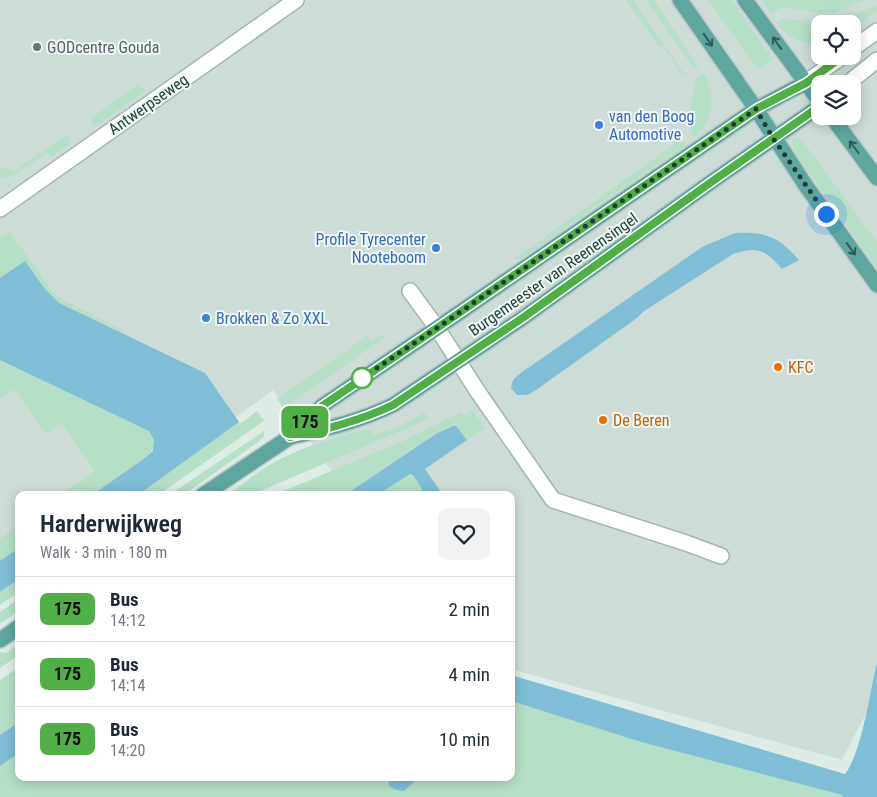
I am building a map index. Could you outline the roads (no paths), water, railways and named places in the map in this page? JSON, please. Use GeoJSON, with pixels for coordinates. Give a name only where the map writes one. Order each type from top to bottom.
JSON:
{"type":"FeatureCollection","features":[{"type":"Feature","properties":{"kind":"main road"},"geometry":{"type":"LineString","coordinates":[[680,0],[756,109],[773,138],[877,286]]}},
{"type":"Feature","properties":{"kind":"main road"},"geometry":{"type":"LineString","coordinates":[[745,0],[811,90]]}},
{"type":"Feature","properties":{"kind":"main road","name":"Burgemeester van Reenensingel"},"geometry":{"type":"LineString","coordinates":[[209,491],[290,437],[322,406],[756,109],[806,83]]}},
{"type":"Feature","properties":{"kind":"main road","name":"Burgemeester van Reenensingel"},"geometry":{"type":"LineString","coordinates":[[290,437],[336,427],[374,415],[393,405],[524,317],[811,111]]}},
{"type":"Feature","properties":{"kind":"main road"},"geometry":{"type":"LineString","coordinates":[[838,125],[877,178]]}},
{"type":"Feature","properties":{"kind":"main road"},"geometry":{"type":"LineString","coordinates":[[0,640],[15,630]]}},
{"type":"Feature","properties":{"kind":"street","name":"Antwerpseweg"},"geometry":{"type":"LineString","coordinates":[[0,209],[296,0]]}},
{"type":"Feature","properties":{"kind":"street"},"geometry":{"type":"LineString","coordinates":[[861,43],[877,31]]}},
{"type":"Feature","properties":{"kind":"street"},"geometry":{"type":"LineString","coordinates":[[858,75],[877,60]]}},
{"type":"Feature","properties":{"kind":"street","name":"Burgemeester van Reenensingel"},"geometry":{"type":"LineString","coordinates":[[806,83],[831,65]]}},
{"type":"Feature","properties":{"kind":"street"},"geometry":{"type":"LineString","coordinates":[[410,292],[437,328],[552,500],[721,556]]}},
{"type":"Feature","properties":{"kind":"water"},"geometry":{"type":"Polygon","coordinates":[[[735,233],[756,233],[771,237],[785,246],[799,260],[782,269],[771,257],[760,251],[748,250],[733,254],[644,311],[637,318],[536,390],[527,395],[517,395],[511,388],[513,380],[518,375],[702,247],[735,233]]]}},
{"type":"Feature","properties":{"kind":"water"},"geometry":{"type":"Polygon","coordinates":[[[25,261],[44,288],[59,303],[205,373],[239,422],[144,491],[98,491],[153,451],[154,440],[149,431],[0,360],[0,278],[25,261]]]}},
{"type":"Feature","properties":{"kind":"water"},"geometry":{"type":"Polygon","coordinates":[[[456,426],[467,440],[425,469],[440,491],[422,491],[413,475],[410,474],[383,491],[351,491],[436,434],[456,426]]]}},
{"type":"Feature","properties":{"kind":"water"},"geometry":{"type":"Polygon","coordinates":[[[15,551],[15,582],[0,592],[0,561],[15,551]]]}},
{"type":"Feature","properties":{"kind":"water"},"geometry":{"type":"Polygon","coordinates":[[[877,663],[877,797],[844,797],[641,742],[515,702],[515,676],[845,774],[856,751],[865,721],[877,663]]]}},
{"type":"Feature","properties":{"kind":"water"},"geometry":{"type":"Polygon","coordinates":[[[15,725],[15,756],[0,766],[0,735],[15,725]]]}},
{"type":"Feature","properties":{"kind":"water"},"geometry":{"type":"Polygon","coordinates":[[[388,781],[415,781],[404,791],[390,787],[388,781]]]}},
{"type":"Feature","properties":{"kind":"place","name":"GODcentre Gouda"},"geometry":{"type":"Point","coordinates":[37,47]}},
{"type":"Feature","properties":{"kind":"place","name":"van den Boog Automotive"},"geometry":{"type":"Point","coordinates":[599,125]}},
{"type":"Feature","properties":{"kind":"place","name":"Profile Tyrecenter Nooteboom"},"geometry":{"type":"Point","coordinates":[436,248]}},
{"type":"Feature","properties":{"kind":"place","name":"Brokken & Zo XXL"},"geometry":{"type":"Point","coordinates":[206,318]}},
{"type":"Feature","properties":{"kind":"place","name":"KFC"},"geometry":{"type":"Point","coordinates":[778,367]}},
{"type":"Feature","properties":{"kind":"place","name":"De Beren"},"geometry":{"type":"Point","coordinates":[603,420]}}]}
